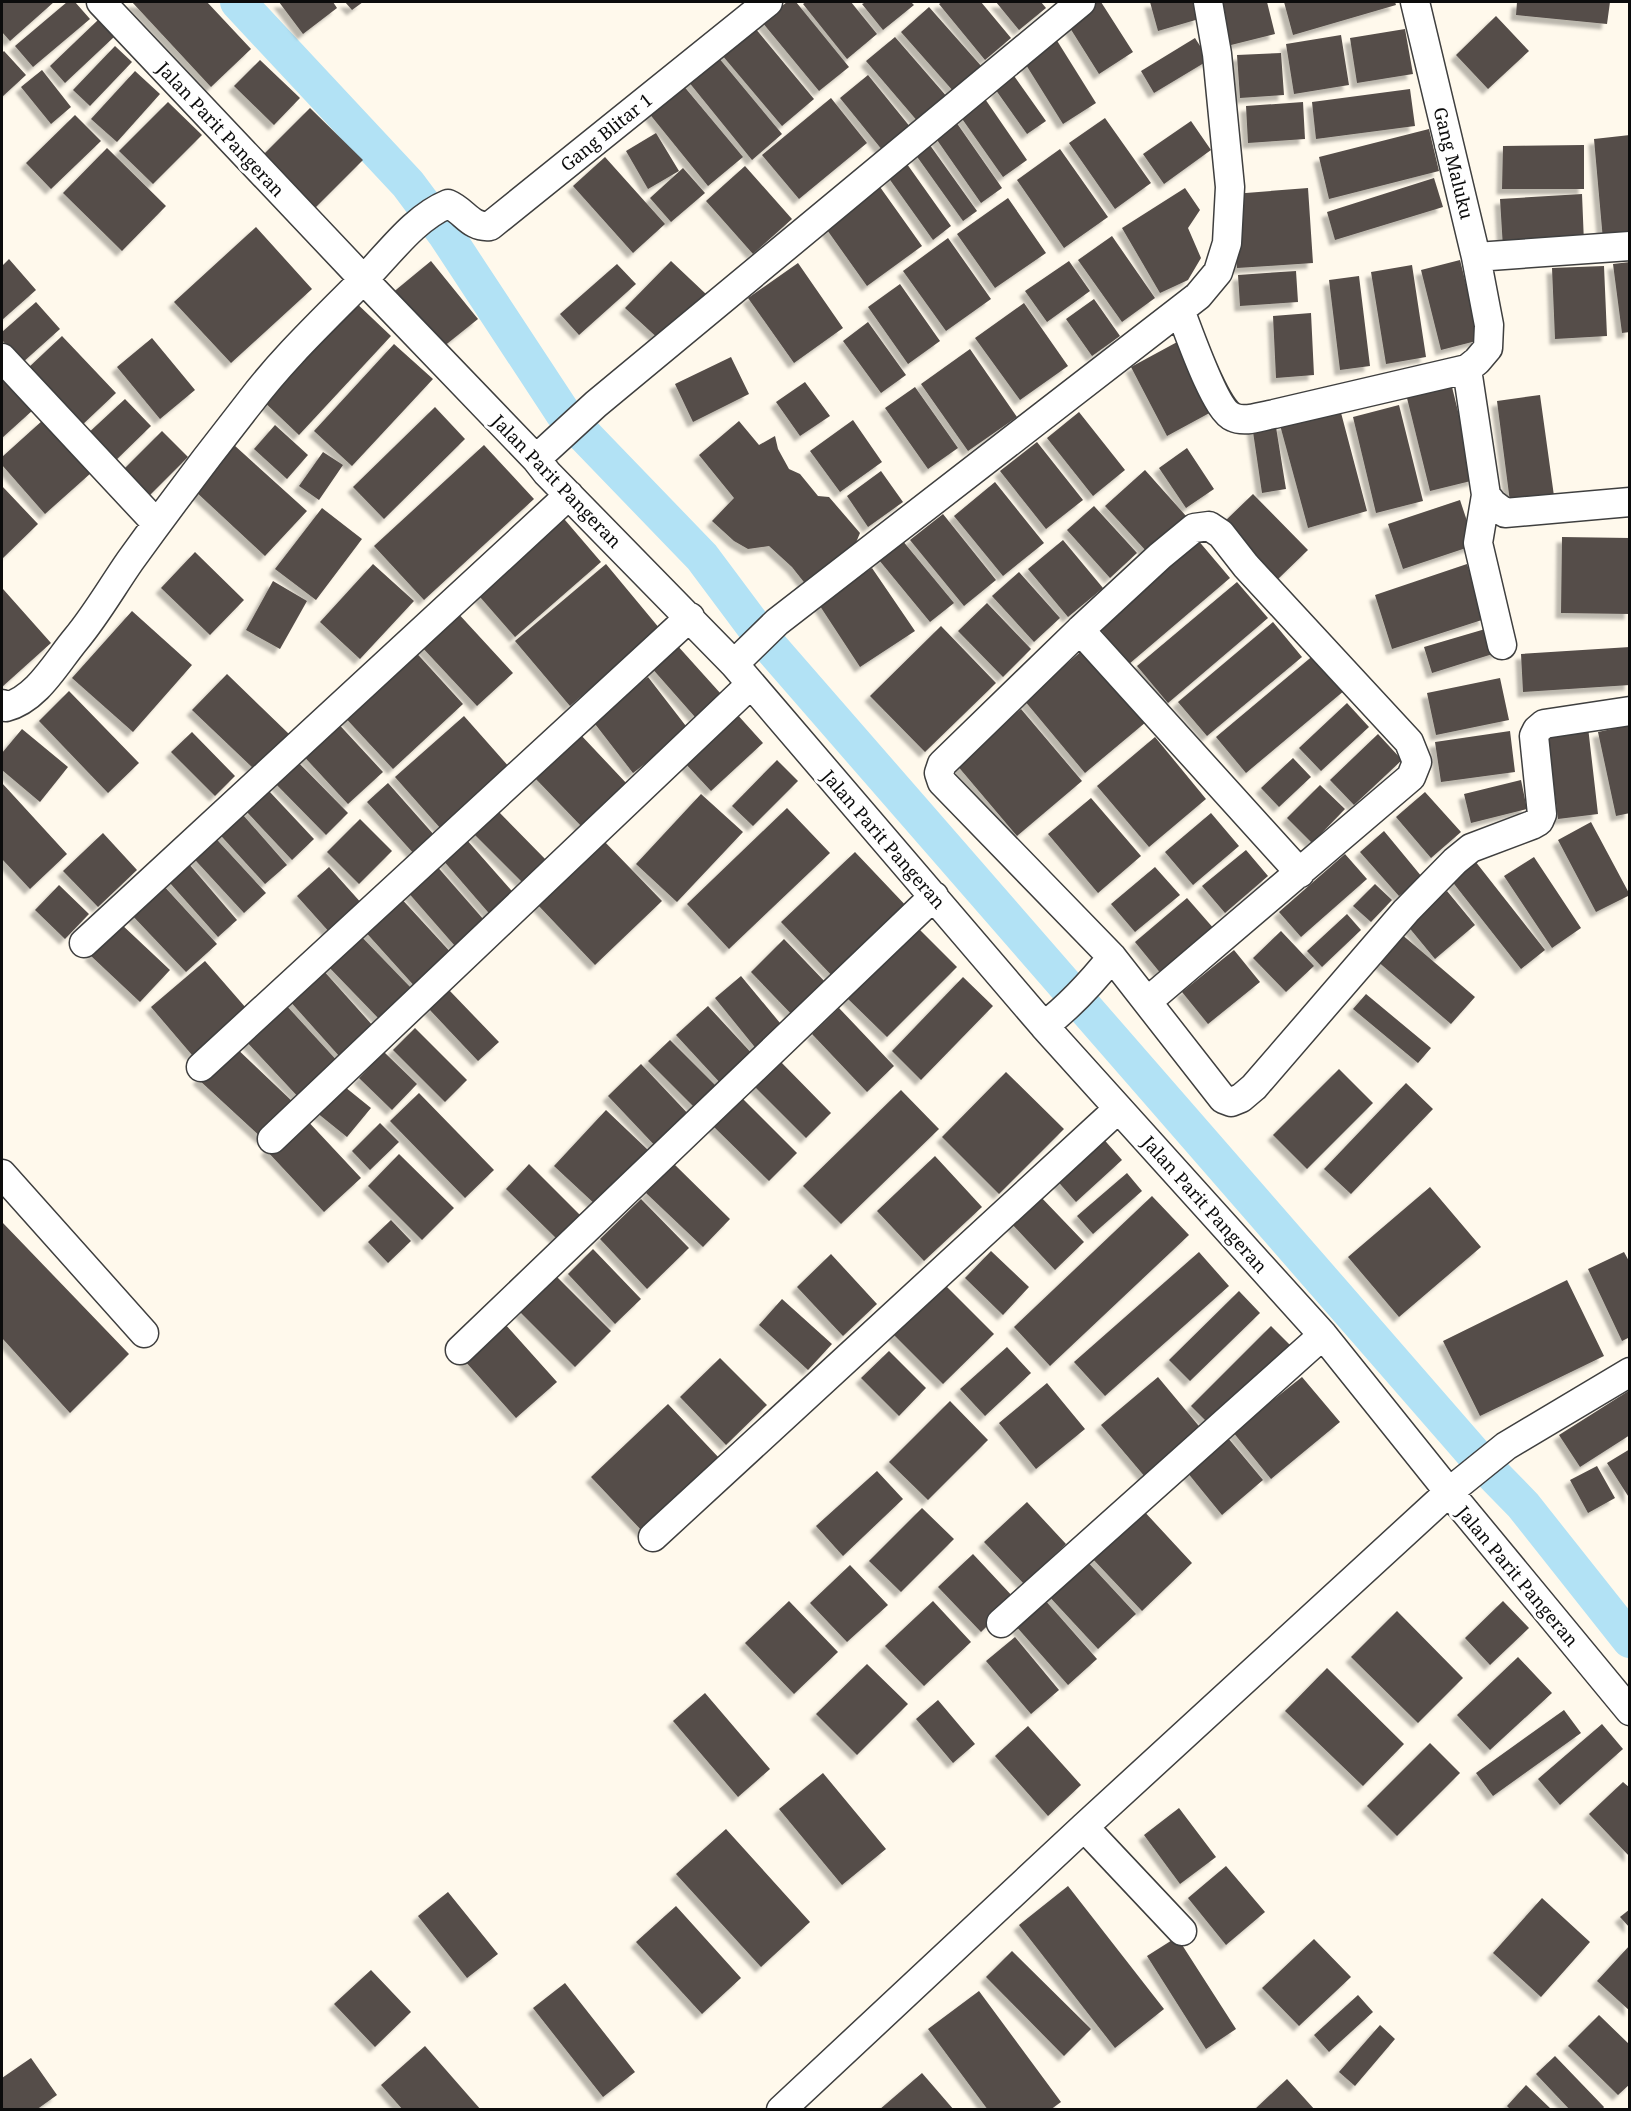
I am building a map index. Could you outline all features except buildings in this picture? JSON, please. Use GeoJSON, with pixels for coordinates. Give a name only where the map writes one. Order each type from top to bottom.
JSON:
{"type":"FeatureCollection","features":[{"type":"Feature","properties":{"kind":"street","name":"Jalan Parit Pangeran"},"geometry":{"type":"LineString","coordinates":[[101,2],[364,280],[545,451],[547,473],[743,667],[934,896],[1051,1020],[1118,1109],[1457,1486],[1629,1711]]}},
{"type":"Feature","properties":{"kind":"street","name":"Gang Blitar 1"},"geometry":{"type":"LineString","coordinates":[[364,280],[409,232],[439,208],[448,204],[459,208],[471,222],[481,227],[490,226],[768,2]]}},
{"type":"Feature","properties":{"kind":"street"},"geometry":{"type":"LineString","coordinates":[[545,451],[596,404],[1081,2]]}},
{"type":"Feature","properties":{"kind":"street"},"geometry":{"type":"LineString","coordinates":[[272,1139],[743,667],[777,622],[1198,296],[1218,272],[1227,243],[1230,187],[1217,54],[1208,2]]}},
{"type":"Feature","properties":{"kind":"street","name":"Gang Maluku"},"geometry":{"type":"LineString","coordinates":[[1415,2],[1476,257],[1489,325],[1488,348],[1467,369]]}},
{"type":"Feature","properties":{"kind":"street"},"geometry":{"type":"LineString","coordinates":[[1476,257],[1629,246]]}},
{"type":"Feature","properties":{"kind":"street"},"geometry":{"type":"LineString","coordinates":[[2,704],[6,708],[17,704],[36,688],[82,631],[157,524],[252,399],[313,330],[364,280]]}},
{"type":"Feature","properties":{"kind":"street"},"geometry":{"type":"LineString","coordinates":[[1180,310],[1207,378],[1224,410],[1231,417],[1241,420],[1467,369],[1486,495],[1478,543],[1502,645]]}},
{"type":"Feature","properties":{"kind":"street"},"geometry":{"type":"LineString","coordinates":[[2,358],[157,524]]}},
{"type":"Feature","properties":{"kind":"street"},"geometry":{"type":"LineString","coordinates":[[84,943],[569,495]]}},
{"type":"Feature","properties":{"kind":"street"},"geometry":{"type":"LineString","coordinates":[[1486,495],[1505,513],[1629,502]]}},
{"type":"Feature","properties":{"kind":"street"},"geometry":{"type":"LineString","coordinates":[[1148,1001],[1411,777],[1417,762],[1409,742],[1246,566],[1221,534],[1209,526],[1194,528],[1160,556],[1080,630],[942,764],[939,773],[942,782],[1106,965],[1148,1001],[1223,1099],[1232,1102],[1254,1087],[1406,911],[1455,861],[1471,848],[1539,821],[1542,814],[1534,736],[1540,727],[1544,724],[1629,711]]}},
{"type":"Feature","properties":{"kind":"street"},"geometry":{"type":"LineString","coordinates":[[201,1067],[690,617]]}},
{"type":"Feature","properties":{"kind":"street"},"geometry":{"type":"LineString","coordinates":[[1080,630],[1300,873]]}},
{"type":"Feature","properties":{"kind":"street"},"geometry":{"type":"LineString","coordinates":[[460,1350],[934,896]]}},
{"type":"Feature","properties":{"kind":"street"},"geometry":{"type":"LineString","coordinates":[[1051,1020],[1106,965]]}},
{"type":"Feature","properties":{"kind":"street"},"geometry":{"type":"LineString","coordinates":[[653,1537],[1118,1109]]}},
{"type":"Feature","properties":{"kind":"street"},"geometry":{"type":"LineString","coordinates":[[2,1174],[144,1333]]}},
{"type":"Feature","properties":{"kind":"street"},"geometry":{"type":"LineString","coordinates":[[1001,1623],[1323,1335]]}},
{"type":"Feature","properties":{"kind":"street"},"geometry":{"type":"LineString","coordinates":[[781,2109],[1084,1827],[1457,1486],[1506,1446],[1629,1372]]}},
{"type":"Feature","properties":{"kind":"street"},"geometry":{"type":"LineString","coordinates":[[1084,1827],[1182,1930]]}},
{"type":"Feature","properties":{"kind":"waterway"},"geometry":{"type":"LineString","coordinates":[[238,2],[408,184],[446,235],[563,413],[702,557],[761,636],[1479,1460],[1523,1505],[1630,1640]]}}]}
